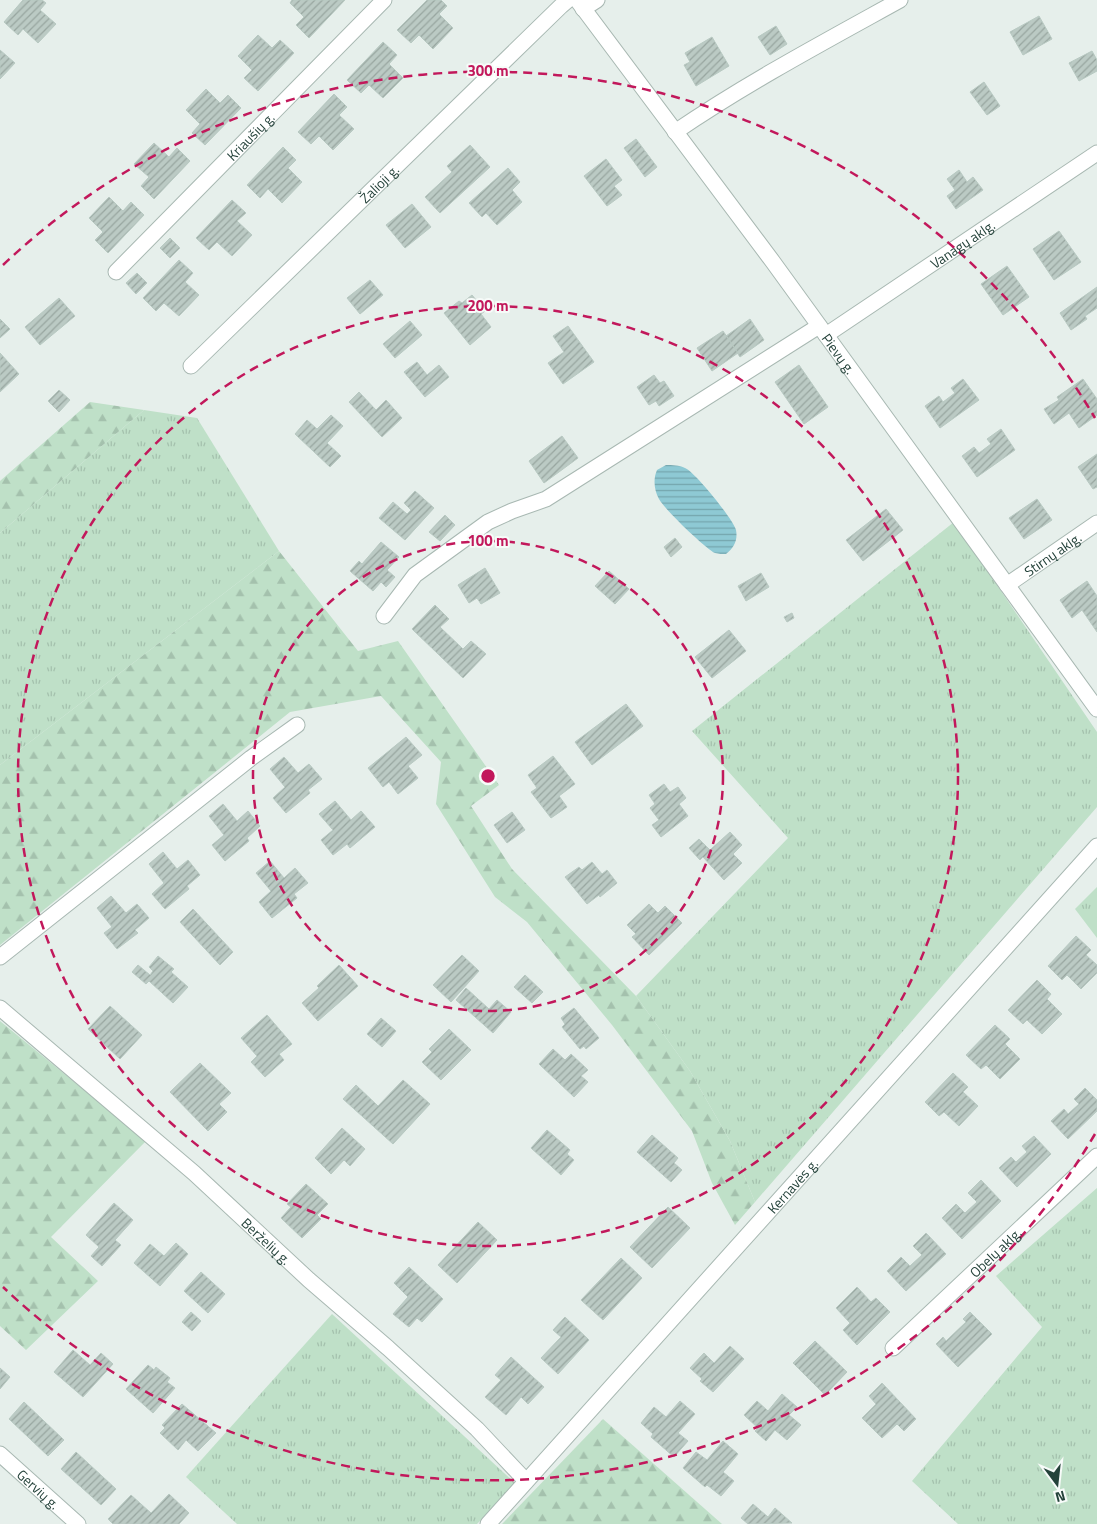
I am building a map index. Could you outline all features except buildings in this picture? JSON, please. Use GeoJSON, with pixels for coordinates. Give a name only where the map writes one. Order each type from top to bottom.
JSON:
{"type":"FeatureCollection","features":[{"type":"Feature","properties":{"kind":"street","name":"Kriaušių g."},"geometry":{"type":"LineString","coordinates":[[116,272],[384,0]]}},
{"type":"Feature","properties":{"kind":"street","name":"Žalioji g."},"geometry":{"type":"LineString","coordinates":[[191,366],[568,0]]}},
{"type":"Feature","properties":{"kind":"street"},"geometry":{"type":"LineString","coordinates":[[580,4],[597,0]]}},
{"type":"Feature","properties":{"kind":"street"},"geometry":{"type":"LineString","coordinates":[[675,132],[721,101],[773,70],[900,0]]}},
{"type":"Feature","properties":{"kind":"street","name":"Pievų g."},"geometry":{"type":"LineString","coordinates":[[580,4],[823,331],[1097,709]]}},
{"type":"Feature","properties":{"kind":"street","name":"Vanagų aklg."},"geometry":{"type":"LineString","coordinates":[[384,616],[415,574],[488,522],[546,499],[823,331],[1097,153]]}},
{"type":"Feature","properties":{"kind":"street","name":"Stirnų aklg."},"geometry":{"type":"LineString","coordinates":[[1007,585],[1097,523]]}},
{"type":"Feature","properties":{"kind":"street"},"geometry":{"type":"LineString","coordinates":[[0,957],[250,758],[297,725]]}},
{"type":"Feature","properties":{"kind":"street","name":"Kernavės g."},"geometry":{"type":"LineString","coordinates":[[488,1524],[1097,846]]}},
{"type":"Feature","properties":{"kind":"street","name":"Berželių g."},"geometry":{"type":"LineString","coordinates":[[0,1008],[194,1173],[309,1280],[388,1348],[477,1429],[526,1481]]}},
{"type":"Feature","properties":{"kind":"street","name":"Obelų aklg."},"geometry":{"type":"LineString","coordinates":[[893,1348],[1097,1156]]}},
{"type":"Feature","properties":{"kind":"street","name":"Gervių g."},"geometry":{"type":"LineString","coordinates":[[0,1454],[78,1524]]}},
{"type":"Feature","properties":{"kind":"green space"},"geometry":{"type":"Polygon","coordinates":[[[90,402],[144,410],[0,533],[0,481],[90,402]]]}},
{"type":"Feature","properties":{"kind":"green space"},"geometry":{"type":"Polygon","coordinates":[[[144,410],[197,418],[279,551],[0,765],[0,533],[144,410]]]}},
{"type":"Feature","properties":{"kind":"green space"},"geometry":{"type":"Polygon","coordinates":[[[954,522],[1097,732],[1097,807],[755,1202],[730,1141],[690,1071],[636,996],[788,838],[692,731],[954,522]]]}},
{"type":"Feature","properties":{"kind":"green space"},"geometry":{"type":"Polygon","coordinates":[[[279,551],[358,651],[398,641],[499,785],[471,806],[512,869],[636,996],[690,1071],[730,1141],[755,1202],[735,1225],[712,1183],[692,1131],[612,1025],[527,922],[495,897],[436,804],[441,762],[381,696],[290,712],[0,945],[0,765],[279,551]]]}},
{"type":"Feature","properties":{"kind":"green space"},"geometry":{"type":"Polygon","coordinates":[[[1097,887],[1097,938],[1075,909],[1097,887]]]}},
{"type":"Feature","properties":{"kind":"green space"},"geometry":{"type":"Polygon","coordinates":[[[0,1021],[146,1141],[51,1237],[98,1281],[26,1350],[0,1326],[0,1021]]]}},
{"type":"Feature","properties":{"kind":"green space"},"geometry":{"type":"Polygon","coordinates":[[[1097,1188],[1097,1524],[958,1524],[912,1481],[1042,1327],[996,1276],[1097,1188]]]}},
{"type":"Feature","properties":{"kind":"green space"},"geometry":{"type":"Polygon","coordinates":[[[332,1314],[515,1483],[477,1524],[237,1524],[186,1477],[332,1314]]]}},
{"type":"Feature","properties":{"kind":"green space"},"geometry":{"type":"Polygon","coordinates":[[[603,1419],[722,1524],[502,1524],[603,1419]]]}},
{"type":"Feature","properties":{"kind":"water"},"geometry":{"type":"Polygon","coordinates":[[[666,465],[680,466],[690,471],[705,486],[728,516],[736,530],[736,540],[726,554],[715,553],[703,544],[662,504],[657,496],[655,477],[657,470],[666,465]]]}}]}
